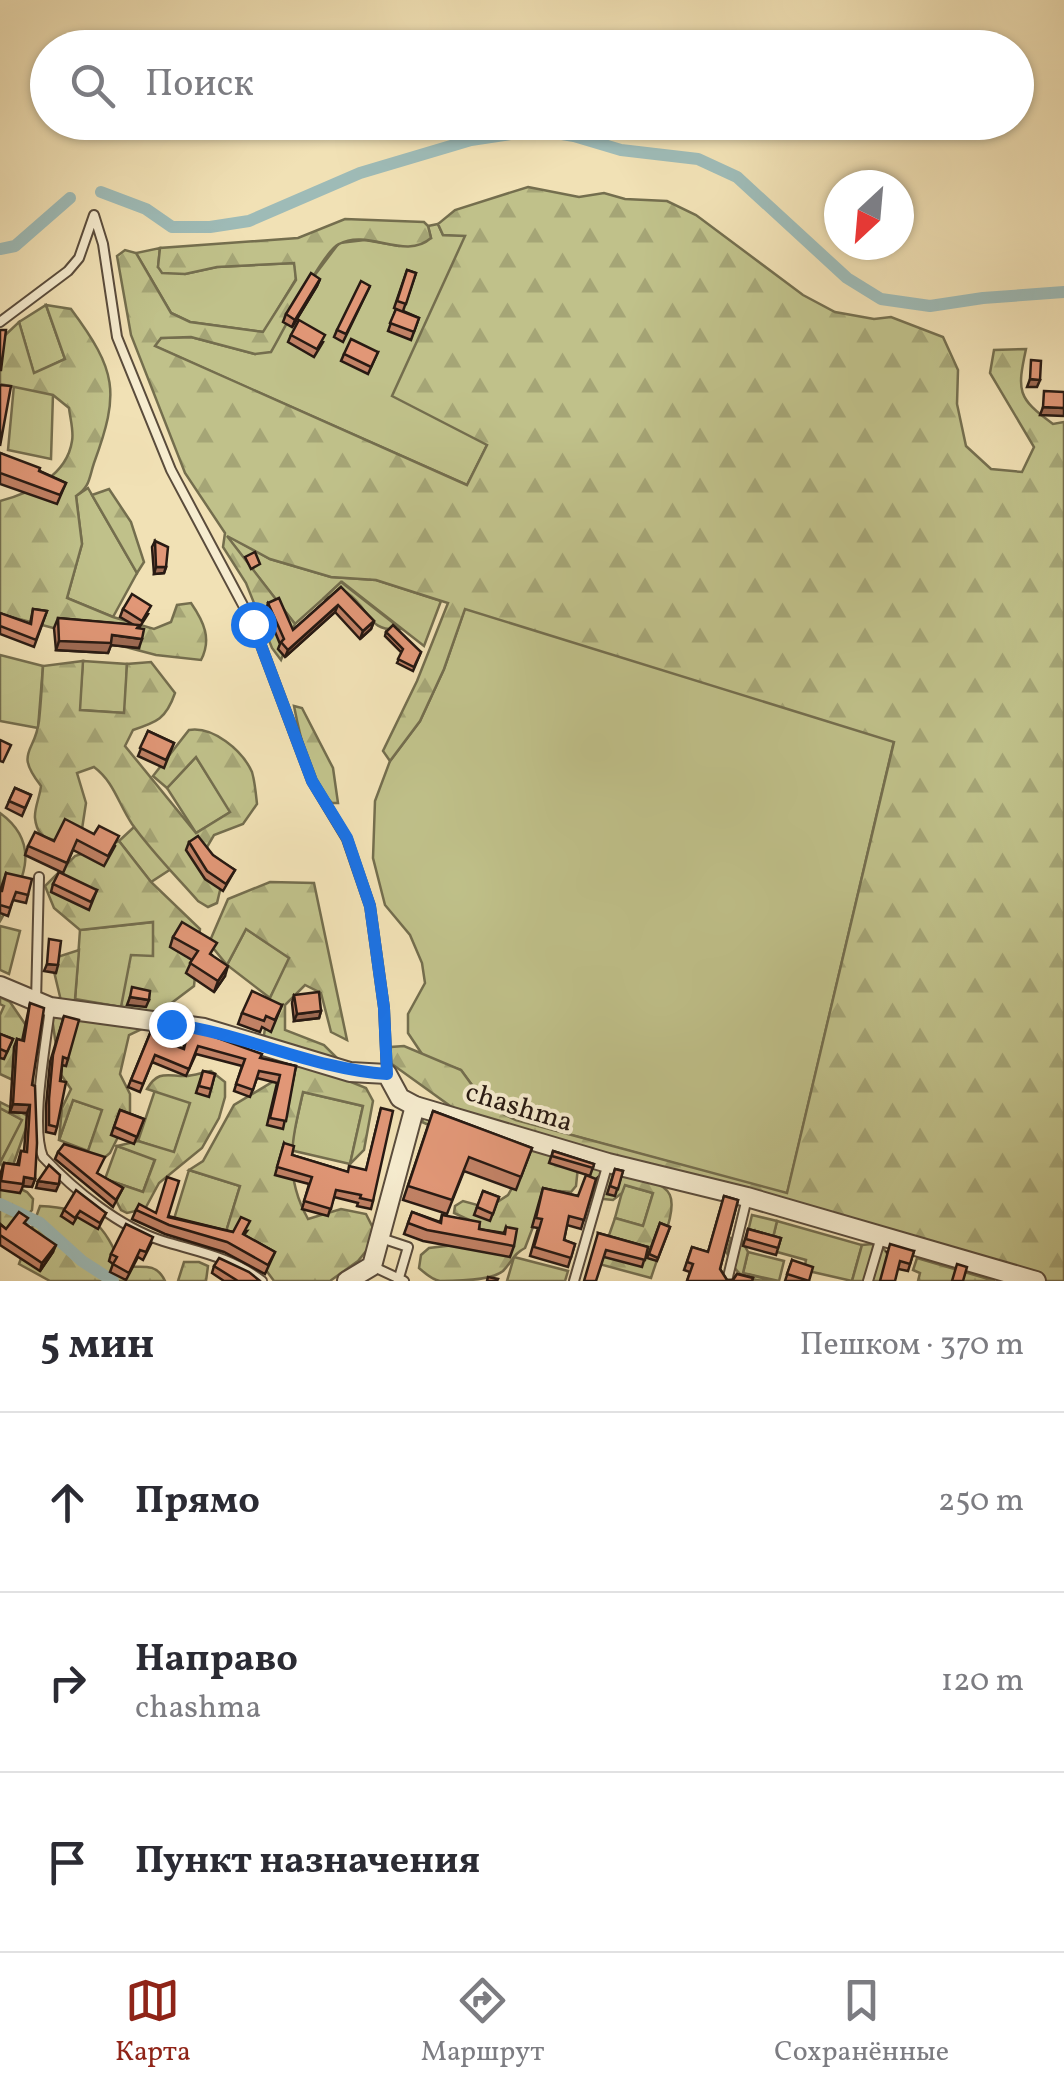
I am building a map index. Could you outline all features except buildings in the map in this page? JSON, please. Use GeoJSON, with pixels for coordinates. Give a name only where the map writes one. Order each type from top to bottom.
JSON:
{"type":"FeatureCollection","features":[{"type":"Feature","properties":{"kind":"street"},"geometry":{"type":"LineString","coordinates":[[0,986],[43,1004],[204,1028],[350,1072],[387,1074],[400,1098],[415,1106],[381,1238],[362,1275]]}},
{"type":"Feature","properties":{"kind":"street","name":"сhashma"},"geometry":{"type":"LineString","coordinates":[[415,1106],[608,1164],[748,1197],[1036,1281]]}},
{"type":"Feature","properties":{"kind":"lane"},"geometry":{"type":"LineString","coordinates":[[92,203],[117,337],[171,470],[253,624],[312,781],[347,838],[370,906],[384,1008],[387,1074]]}},
{"type":"Feature","properties":{"kind":"lane"},"geometry":{"type":"LineString","coordinates":[[0,322],[79,258],[94,215]]}},
{"type":"Feature","properties":{"kind":"lane"},"geometry":{"type":"LineString","coordinates":[[39,878],[43,1004],[39,1142],[44,1156],[118,1219],[162,1241],[222,1256],[262,1281]]}},
{"type":"Feature","properties":{"kind":"lane"},"geometry":{"type":"LineString","coordinates":[[574,1281],[608,1164]]}},
{"type":"Feature","properties":{"kind":"lane"},"geometry":{"type":"LineString","coordinates":[[727,1281],[748,1197]]}},
{"type":"Feature","properties":{"kind":"lane"},"geometry":{"type":"LineString","coordinates":[[868,1281],[881,1236]]}},
{"type":"Feature","properties":{"kind":"lane"},"geometry":{"type":"LineString","coordinates":[[362,1275],[400,1280],[408,1247],[381,1238]]}},
{"type":"Feature","properties":{"kind":"green space"},"geometry":{"type":"Polygon","coordinates":[[[528,187],[579,197],[604,193],[625,199],[667,201],[696,215],[803,295],[835,312],[874,319],[891,317],[943,337],[958,370],[957,404],[966,446],[991,469],[1022,472],[1034,447],[990,373],[994,350],[1026,349],[1021,384],[1026,400],[1053,424],[1064,422],[1064,1281],[1011,1281],[467,1118],[389,1062],[391,1047],[404,1046],[461,1070],[488,1107],[516,1120],[787,1193],[894,742],[465,609],[420,721],[390,761],[383,751],[448,603],[376,580],[331,577],[270,559],[227,536],[295,624],[281,660],[272,648],[246,583],[223,547],[225,533],[185,473],[131,335],[117,256],[125,250],[136,253],[171,313],[190,322],[263,332],[296,280],[294,263],[162,273],[158,267],[160,248],[298,238],[345,219],[424,222],[431,238],[421,244],[398,246],[350,240],[339,244],[313,276],[271,352],[255,354],[191,337],[161,338],[155,346],[467,485],[487,445],[392,396],[465,236],[443,235],[438,224],[455,210],[528,187]]]}},
{"type":"Feature","properties":{"kind":"green space"},"geometry":{"type":"Polygon","coordinates":[[[438,224],[443,235],[466,235],[487,445],[467,485],[154,346],[161,338],[191,337],[255,354],[339,243],[365,240],[399,246],[431,238],[428,226],[438,224]]]}},
{"type":"Feature","properties":{"kind":"green space"},"geometry":{"type":"Polygon","coordinates":[[[160,248],[158,267],[185,274],[217,267],[295,263],[296,279],[264,332],[190,322],[171,313],[136,253],[160,248]]]}},
{"type":"Feature","properties":{"kind":"green space"},"geometry":{"type":"Polygon","coordinates":[[[46,305],[65,359],[34,374],[19,322],[46,305]]]}},
{"type":"Feature","properties":{"kind":"green space"},"geometry":{"type":"Polygon","coordinates":[[[46,305],[71,309],[98,349],[110,383],[102,439],[88,482],[76,496],[82,544],[67,598],[154,629],[171,622],[177,605],[191,603],[205,631],[201,660],[156,655],[0,614],[0,501],[46,481],[63,464],[72,441],[69,408],[53,395],[0,384],[0,340],[19,322],[34,373],[65,359],[46,305]]]}},
{"type":"Feature","properties":{"kind":"green space"},"geometry":{"type":"Polygon","coordinates":[[[14,385],[53,394],[51,459],[8,450],[14,385]]]}},
{"type":"Feature","properties":{"kind":"green space"},"geometry":{"type":"Polygon","coordinates":[[[88,488],[137,573],[113,617],[67,598],[82,544],[76,496],[88,488]]]}},
{"type":"Feature","properties":{"kind":"green space"},"geometry":{"type":"Polygon","coordinates":[[[109,489],[131,522],[144,562],[137,573],[92,495],[109,489]]]}},
{"type":"Feature","properties":{"kind":"green space"},"geometry":{"type":"Polygon","coordinates":[[[225,534],[270,559],[331,577],[376,580],[441,601],[424,646],[342,582],[295,624],[225,534]]]}},
{"type":"Feature","properties":{"kind":"green space"},"geometry":{"type":"Polygon","coordinates":[[[341,582],[401,629],[375,624],[346,592],[323,599],[341,582]]]}},
{"type":"Feature","properties":{"kind":"green space"},"geometry":{"type":"Polygon","coordinates":[[[465,608],[894,741],[787,1194],[516,1120],[488,1107],[461,1070],[424,1057],[408,1033],[408,1014],[425,983],[422,963],[410,935],[385,905],[373,858],[375,801],[390,761],[420,721],[444,669],[465,608]]]}},
{"type":"Feature","properties":{"kind":"green space"},"geometry":{"type":"Polygon","coordinates":[[[0,655],[43,666],[38,728],[0,721],[0,655]]]}},
{"type":"Feature","properties":{"kind":"green space"},"geometry":{"type":"Polygon","coordinates":[[[83,661],[127,664],[125,713],[79,710],[83,661]]]}},
{"type":"Feature","properties":{"kind":"green space"},"geometry":{"type":"Polygon","coordinates":[[[83,661],[80,710],[124,713],[127,664],[151,662],[175,693],[164,714],[133,730],[125,746],[196,833],[230,812],[196,757],[167,788],[153,776],[189,730],[208,732],[226,741],[252,772],[257,804],[243,824],[214,835],[207,847],[222,882],[217,903],[208,907],[198,901],[172,873],[139,834],[111,786],[94,767],[77,773],[86,803],[82,829],[53,840],[37,827],[35,814],[41,786],[27,759],[39,721],[43,666],[83,661]]]}},
{"type":"Feature","properties":{"kind":"green space"},"geometry":{"type":"Polygon","coordinates":[[[294,706],[302,708],[333,768],[338,803],[332,803],[324,794],[312,771],[294,706]]]}},
{"type":"Feature","properties":{"kind":"green space"},"geometry":{"type":"Polygon","coordinates":[[[196,757],[231,812],[196,833],[167,788],[196,757]]]}},
{"type":"Feature","properties":{"kind":"green space"},"geometry":{"type":"Polygon","coordinates":[[[0,813],[22,838],[25,865],[0,921],[0,813]]]}},
{"type":"Feature","properties":{"kind":"green space"},"geometry":{"type":"Polygon","coordinates":[[[134,827],[171,869],[151,882],[119,841],[134,827]]]}},
{"type":"Feature","properties":{"kind":"green space"},"geometry":{"type":"Polygon","coordinates":[[[119,841],[151,882],[200,929],[194,986],[149,1020],[62,1005],[51,959],[79,950],[75,999],[121,1007],[131,955],[153,956],[153,922],[80,930],[54,908],[45,886],[75,856],[119,841]]]}},
{"type":"Feature","properties":{"kind":"green space"},"geometry":{"type":"Polygon","coordinates":[[[270,882],[314,883],[347,1040],[331,1032],[321,993],[305,985],[285,1005],[285,1030],[324,1045],[340,1061],[263,1041],[270,998],[289,958],[246,929],[227,965],[209,943],[228,899],[270,882]]]}},
{"type":"Feature","properties":{"kind":"green space"},"geometry":{"type":"Polygon","coordinates":[[[154,922],[153,956],[121,1007],[75,1000],[80,930],[154,922]]]}},
{"type":"Feature","properties":{"kind":"green space"},"geometry":{"type":"Polygon","coordinates":[[[0,926],[20,931],[9,974],[0,970],[0,926]]]}},
{"type":"Feature","properties":{"kind":"green space"},"geometry":{"type":"Polygon","coordinates":[[[246,929],[290,958],[270,998],[227,965],[246,929]]]}},
{"type":"Feature","properties":{"kind":"green space"},"geometry":{"type":"Polygon","coordinates":[[[0,997],[10,1002],[34,1037],[15,1081],[0,1074],[0,1015],[4,1006],[0,997]]]}},
{"type":"Feature","properties":{"kind":"green space"},"geometry":{"type":"Polygon","coordinates":[[[51,1011],[148,1026],[129,1035],[120,1074],[130,1094],[130,1113],[103,1159],[88,1151],[102,1110],[73,1100],[59,1140],[62,1108],[71,1089],[60,1073],[51,1011]]]}},
{"type":"Feature","properties":{"kind":"green space"},"geometry":{"type":"Polygon","coordinates":[[[304,1063],[366,1088],[373,1101],[364,1150],[350,1164],[363,1106],[303,1092],[292,1157],[300,1203],[308,1219],[341,1209],[366,1214],[373,1228],[371,1245],[358,1261],[330,1281],[274,1281],[260,1262],[225,1235],[240,1186],[189,1170],[203,1161],[234,1105],[304,1063]]]}},
{"type":"Feature","properties":{"kind":"green space"},"geometry":{"type":"Polygon","coordinates":[[[211,1071],[225,1082],[225,1097],[219,1118],[202,1148],[159,1183],[145,1209],[127,1213],[121,1210],[105,1179],[143,1192],[155,1160],[117,1146],[138,1141],[174,1152],[190,1103],[147,1089],[159,1077],[211,1071]]]}},
{"type":"Feature","properties":{"kind":"green space"},"geometry":{"type":"Polygon","coordinates":[[[155,1090],[191,1102],[174,1153],[138,1141],[155,1090]]]}},
{"type":"Feature","properties":{"kind":"green space"},"geometry":{"type":"Polygon","coordinates":[[[303,1092],[363,1106],[350,1164],[290,1150],[303,1092]]]}},
{"type":"Feature","properties":{"kind":"green space"},"geometry":{"type":"Polygon","coordinates":[[[73,1100],[103,1110],[88,1151],[59,1140],[73,1100]]]}},
{"type":"Feature","properties":{"kind":"green space"},"geometry":{"type":"Polygon","coordinates":[[[0,1102],[30,1117],[12,1168],[4,1169],[0,1163],[22,1120],[0,1108],[0,1102]]]}},
{"type":"Feature","properties":{"kind":"green space"},"geometry":{"type":"Polygon","coordinates":[[[0,1108],[23,1120],[0,1163],[0,1108]]]}},
{"type":"Feature","properties":{"kind":"green space"},"geometry":{"type":"Polygon","coordinates":[[[424,1116],[566,1155],[578,1167],[576,1186],[571,1192],[547,1190],[525,1248],[498,1274],[473,1280],[437,1280],[419,1268],[421,1255],[429,1248],[471,1243],[481,1231],[478,1224],[454,1213],[455,1206],[463,1201],[488,1208],[508,1195],[524,1167],[422,1122],[424,1116]]]}},
{"type":"Feature","properties":{"kind":"green space"},"geometry":{"type":"Polygon","coordinates":[[[117,1146],[155,1159],[143,1192],[105,1179],[117,1146]]]}},
{"type":"Feature","properties":{"kind":"green space"},"geometry":{"type":"Polygon","coordinates":[[[588,1162],[644,1178],[669,1193],[669,1222],[651,1278],[599,1264],[615,1218],[643,1226],[653,1193],[625,1185],[613,1200],[594,1198],[585,1189],[588,1162]]]}},
{"type":"Feature","properties":{"kind":"green space"},"geometry":{"type":"Polygon","coordinates":[[[189,1170],[240,1186],[225,1235],[174,1219],[189,1170]]]}},
{"type":"Feature","properties":{"kind":"green space"},"geometry":{"type":"Polygon","coordinates":[[[0,1179],[33,1199],[32,1210],[12,1233],[0,1231],[0,1179]]]}},
{"type":"Feature","properties":{"kind":"green space"},"geometry":{"type":"Polygon","coordinates":[[[624,1185],[653,1193],[643,1226],[615,1218],[624,1185]]]}},
{"type":"Feature","properties":{"kind":"green space"},"geometry":{"type":"Polygon","coordinates":[[[40,1206],[84,1215],[102,1229],[122,1267],[152,1268],[165,1281],[50,1281],[19,1264],[40,1206]]]}},
{"type":"Feature","properties":{"kind":"green space"},"geometry":{"type":"Polygon","coordinates":[[[752,1215],[777,1221],[770,1250],[745,1244],[752,1215]]]}},
{"type":"Feature","properties":{"kind":"green space"},"geometry":{"type":"Polygon","coordinates":[[[777,1221],[862,1245],[852,1281],[804,1270],[806,1260],[770,1250],[777,1221]]]}},
{"type":"Feature","properties":{"kind":"green space"},"geometry":{"type":"Polygon","coordinates":[[[731,1238],[741,1239],[748,1252],[743,1273],[774,1281],[750,1279],[739,1273],[727,1253],[731,1238]]]}},
{"type":"Feature","properties":{"kind":"green space"},"geometry":{"type":"Polygon","coordinates":[[[862,1245],[883,1248],[889,1256],[885,1281],[852,1281],[862,1245]]]}},
{"type":"Feature","properties":{"kind":"green space"},"geometry":{"type":"Polygon","coordinates":[[[748,1252],[784,1261],[779,1281],[743,1273],[748,1252]]]}},
{"type":"Feature","properties":{"kind":"green space"},"geometry":{"type":"Polygon","coordinates":[[[514,1257],[568,1271],[565,1281],[507,1281],[514,1257]]]}},
{"type":"Feature","properties":{"kind":"green space"},"geometry":{"type":"Polygon","coordinates":[[[917,1258],[995,1281],[918,1281],[920,1273],[913,1270],[917,1258]]]}},
{"type":"Feature","properties":{"kind":"green space"},"geometry":{"type":"Polygon","coordinates":[[[184,1262],[208,1266],[206,1281],[178,1281],[184,1262]]]}},
{"type":"Feature","properties":{"kind":"waterway"},"geometry":{"type":"LineString","coordinates":[[101,192],[146,209],[172,227],[210,227],[249,221],[360,173],[471,140]]}},
{"type":"Feature","properties":{"kind":"waterway"},"geometry":{"type":"LineString","coordinates":[[587,140],[621,150],[698,159],[737,177],[847,278],[881,299],[930,306],[1064,292]]}},
{"type":"Feature","properties":{"kind":"waterway"},"geometry":{"type":"LineString","coordinates":[[0,249],[15,246],[70,198]]}},
{"type":"Feature","properties":{"kind":"waterway"},"geometry":{"type":"LineString","coordinates":[[0,1204],[40,1223],[82,1261],[113,1281]]}},
{"type":"Feature","properties":{"kind":"route"},"geometry":{"type":"LineString","coordinates":[[171,1024],[227,1034],[350,1072],[387,1074],[384,1008],[370,906],[347,838],[312,781],[253,624]]}}]}
